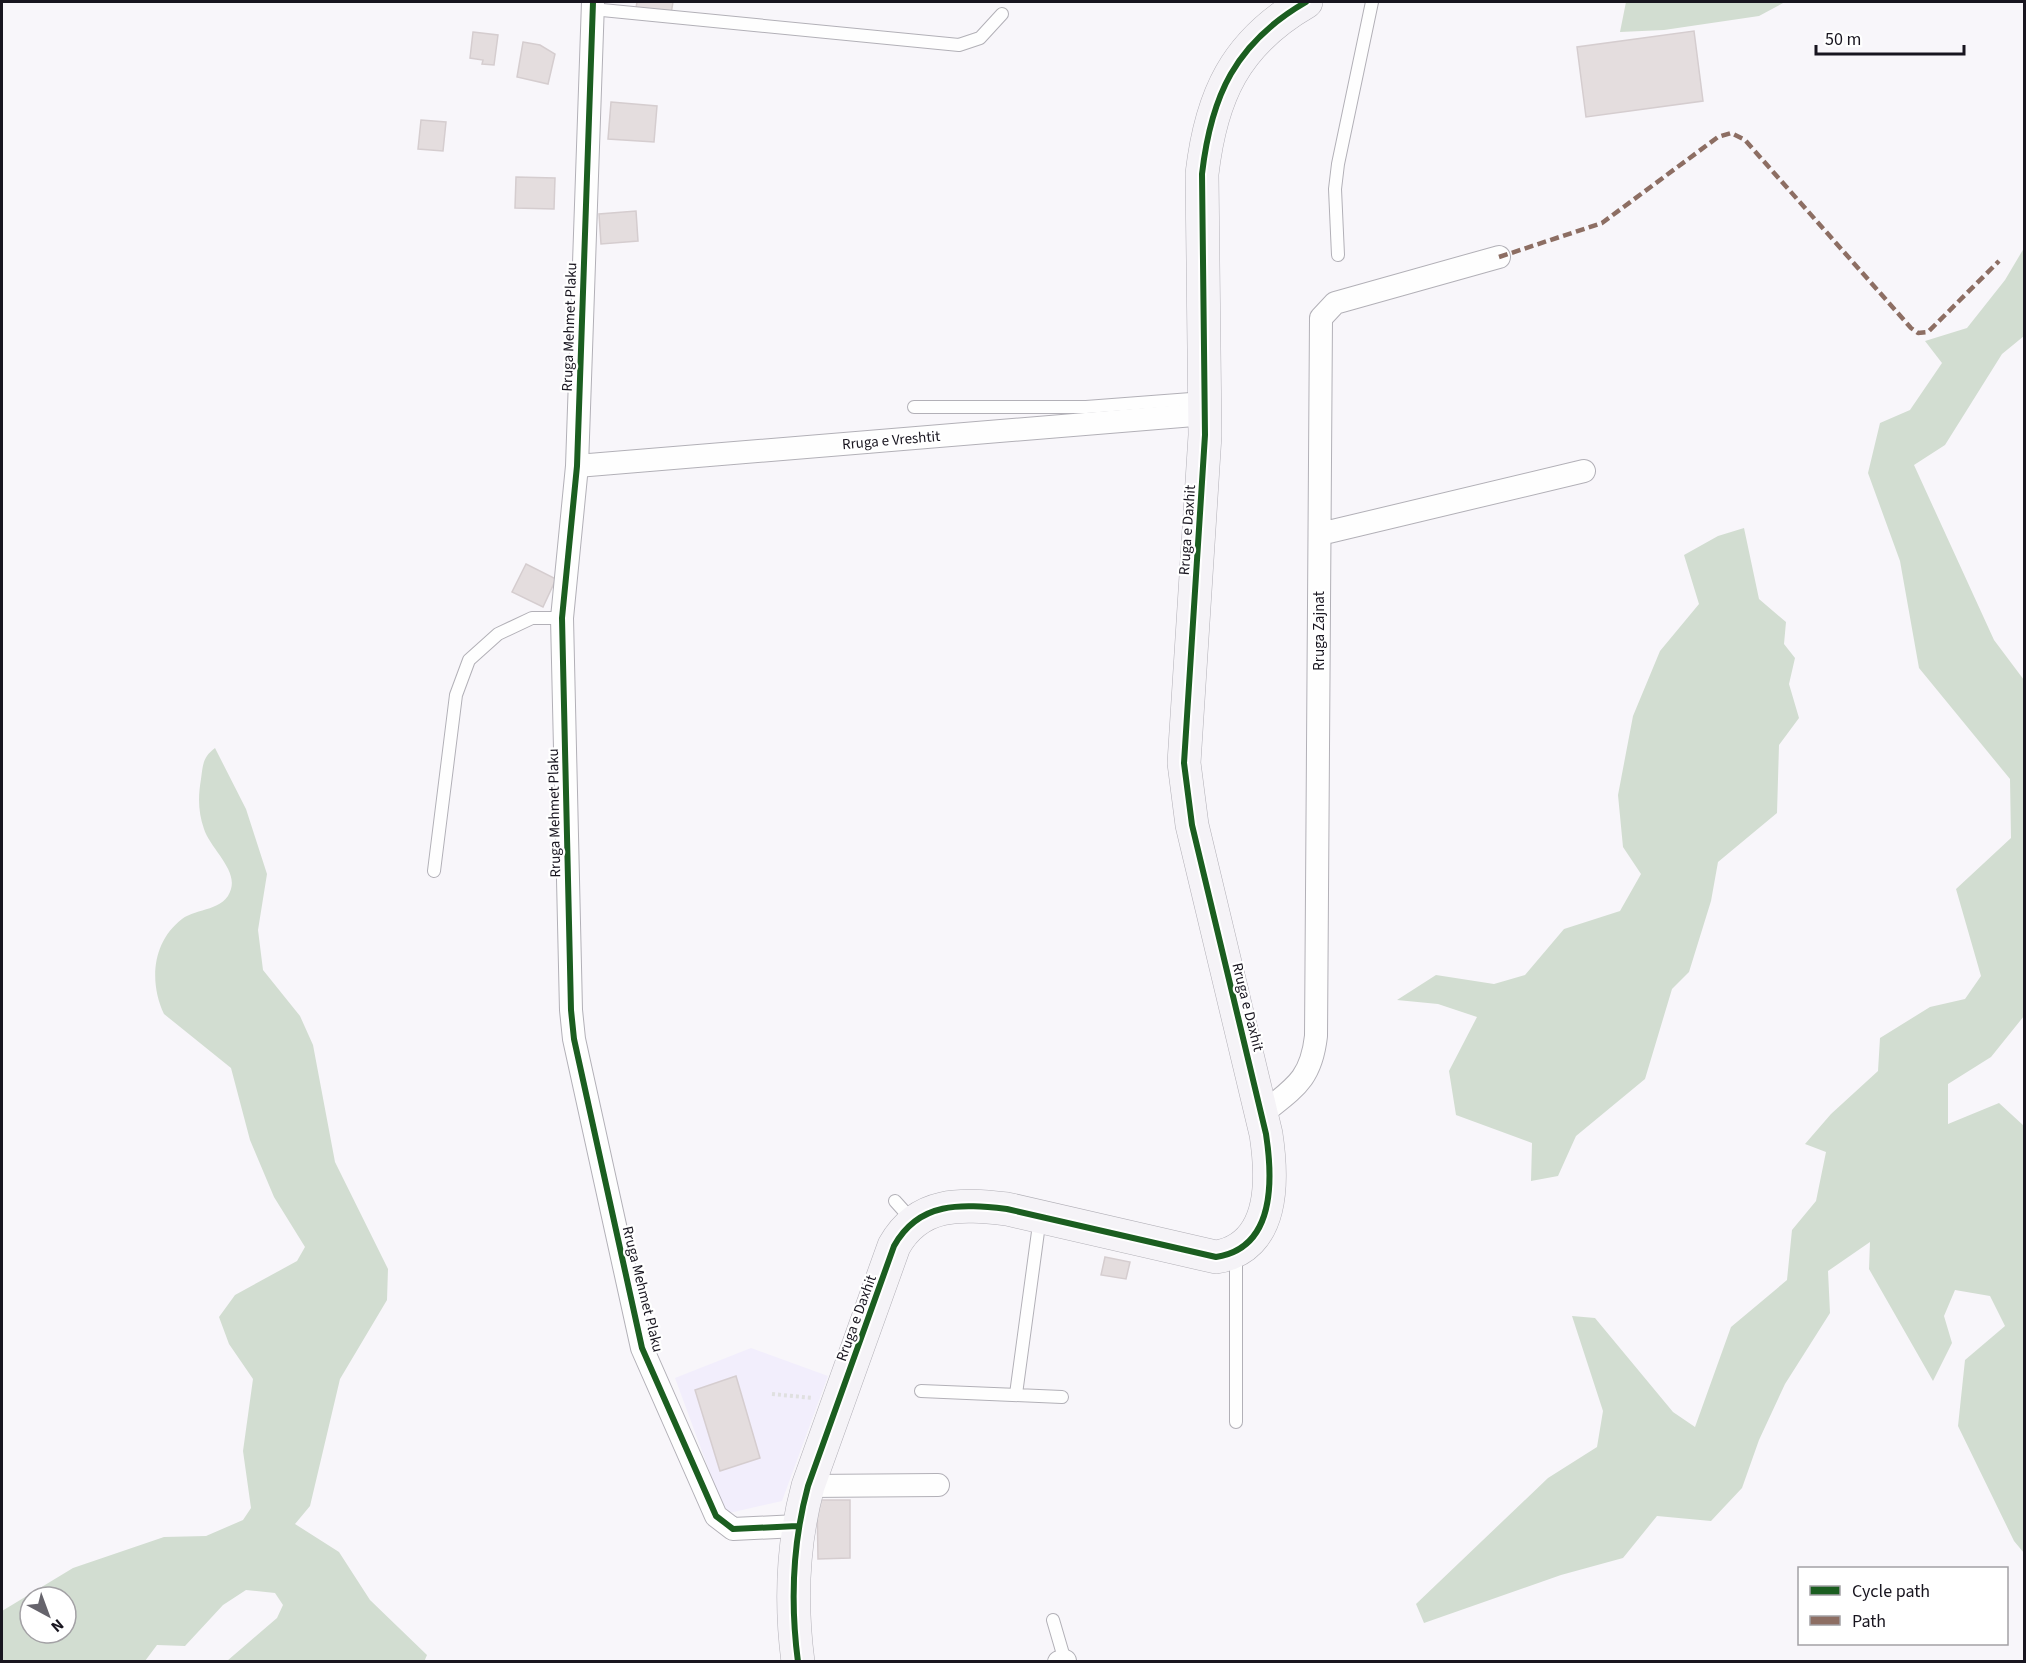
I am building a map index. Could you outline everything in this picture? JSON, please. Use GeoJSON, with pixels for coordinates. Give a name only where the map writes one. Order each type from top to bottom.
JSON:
{"type":"FeatureCollection","features":[{"type":"Feature","properties":{"kind":"street","name":"Rruga e Daxhit"},"geometry":{"type":"LineString","coordinates":[[798,1662],[794,1627],[793,1563],[797,1526],[808,1486],[894,1246],[904,1211],[960,1207],[1007,1209],[1206,1257],[1226,1256],[1236,1251],[1254,1236],[1266,1212],[1270,1156],[1262,1114],[1186,793],[1185,731],[1205,406],[1202,174],[1206,138],[1215,104],[1227,76],[1245,50],[1270,27],[1306,2]]}},
{"type":"Feature","properties":{"kind":"street","name":"Rruga Mehmet Plaku"},"geometry":{"type":"LineString","coordinates":[[593,5],[576,466],[562,618],[574,1039],[642,1348],[716,1516],[733,1529],[797,1526]]}},
{"type":"Feature","properties":{"kind":"street","name":"Rruga Zajnat"},"geometry":{"type":"LineString","coordinates":[[1262,1114],[1292,1090],[1310,1068],[1316,1036],[1321,318],[1335,303],[1499,256]]}},
{"type":"Feature","properties":{"kind":"street","name":"Rruga e Vreshtit"},"geometry":{"type":"LineString","coordinates":[[576,466],[1205,406]]}},
{"type":"Feature","properties":{"kind":"street"},"geometry":{"type":"LineString","coordinates":[[1320,534],[1584,471]]}},
{"type":"Feature","properties":{"kind":"street"},"geometry":{"type":"LineString","coordinates":[[808,1486],[938,1485]]}},
{"type":"Feature","properties":{"kind":"lane"},"geometry":{"type":"LineString","coordinates":[[1338,255],[1337,170],[1372,2]]}},
{"type":"Feature","properties":{"kind":"lane"},"geometry":{"type":"LineString","coordinates":[[593,5],[959,45],[980,38],[1002,14]]}},
{"type":"Feature","properties":{"kind":"lane"},"geometry":{"type":"LineString","coordinates":[[914,407],[1205,406]]}},
{"type":"Feature","properties":{"kind":"lane"},"geometry":{"type":"LineString","coordinates":[[434,871],[456,695],[469,660],[498,634],[532,618],[562,618]]}},
{"type":"Feature","properties":{"kind":"lane"},"geometry":{"type":"LineString","coordinates":[[1016,1394],[1040,1217]]}},
{"type":"Feature","properties":{"kind":"lane"},"geometry":{"type":"LineString","coordinates":[[1236,1251],[1236,1422]]}},
{"type":"Feature","properties":{"kind":"lane"},"geometry":{"type":"LineString","coordinates":[[921,1391],[1062,1397]]}},
{"type":"Feature","properties":{"kind":"lane"},"geometry":{"type":"LineString","coordinates":[[1053,1620],[1062,1661]]}},
{"type":"Feature","properties":{"kind":"path"},"geometry":{"type":"LineString","coordinates":[[772,1394],[819,1398]]}},
{"type":"Feature","properties":{"kind":"shaded area"},"geometry":{"type":"Polygon","coordinates":[[[1626,2],[1785,2],[1759,16],[1664,30],[1620,32],[1626,2]]]}},
{"type":"Feature","properties":{"kind":"shaded area"},"geometry":{"type":"Polygon","coordinates":[[[2024,248],[2024,336],[2002,354],[1945,445],[1914,465],[1994,640],[2024,680],[2024,1016],[1991,1057],[1948,1084],[1948,1124],[1999,1103],[2024,1126],[2024,1553],[2014,1541],[1958,1426],[1965,1360],[2005,1326],[1990,1296],[1955,1290],[1944,1316],[1952,1343],[1933,1381],[1869,1269],[1870,1242],[1828,1271],[1830,1313],[1785,1384],[1759,1440],[1742,1488],[1711,1521],[1657,1516],[1623,1558],[1561,1575],[1424,1623],[1416,1604],[1548,1478],[1597,1447],[1603,1411],[1572,1316],[1595,1318],[1673,1412],[1695,1427],[1731,1327],[1787,1280],[1792,1230],[1816,1201],[1826,1152],[1805,1144],[1831,1114],[1878,1071],[1880,1038],[1930,1007],[1965,999],[1981,976],[1956,889],[2011,838],[2010,779],[1919,668],[1900,561],[1868,473],[1880,423],[1910,410],[1942,363],[1925,341],[1967,328],[2005,280],[2024,248]]]}},
{"type":"Feature","properties":{"kind":"shaded area"},"geometry":{"type":"Polygon","coordinates":[[[1744,528],[1759,599],[1786,622],[1784,644],[1795,658],[1789,684],[1799,718],[1779,745],[1777,813],[1718,862],[1711,901],[1689,972],[1672,989],[1645,1079],[1576,1136],[1558,1176],[1531,1181],[1532,1143],[1456,1115],[1449,1071],[1477,1017],[1438,1004],[1397,1000],[1436,975],[1494,984],[1525,975],[1564,929],[1620,911],[1641,874],[1623,847],[1618,795],[1633,716],[1660,651],[1699,604],[1684,555],[1718,536],[1744,528]]]}},
{"type":"Feature","properties":{"kind":"shaded area"},"geometry":{"type":"Polygon","coordinates":[[[215,748],[246,809],[267,874],[258,930],[263,970],[300,1016],[313,1045],[335,1162],[388,1269],[387,1300],[340,1379],[310,1506],[295,1524],[339,1552],[370,1600],[427,1655],[424,1662],[227,1661],[277,1618],[283,1605],[275,1593],[246,1590],[223,1605],[185,1646],[157,1645],[145,1661],[2,1661],[2,1611],[18,1601],[18,1645],[78,1645],[78,1585],[45,1585],[73,1568],[164,1537],[206,1536],[243,1520],[251,1508],[243,1451],[253,1379],[229,1344],[219,1317],[235,1295],[297,1261],[305,1247],[274,1197],[250,1140],[231,1068],[164,1014],[156,989],[156,963],[159,951],[172,928],[188,915],[217,905],[228,896],[231,889],[232,881],[227,866],[207,836],[202,822],[199,792],[206,758],[215,748]]]}},
{"type":"Feature","properties":{"kind":"shaded area"},"geometry":{"type":"Polygon","coordinates":[[[751,1348],[828,1376],[782,1501],[725,1514],[675,1378],[751,1348]]]}},
{"type":"Feature","properties":{"kind":"building"},"geometry":{"type":"Polygon","coordinates":[[[637,2],[673,2],[671,14],[636,8],[637,2]]]}},
{"type":"Feature","properties":{"kind":"building"},"geometry":{"type":"Polygon","coordinates":[[[1694,31],[1703,101],[1586,117],[1577,47],[1694,31]]]}},
{"type":"Feature","properties":{"kind":"building"},"geometry":{"type":"Polygon","coordinates":[[[473,32],[498,35],[494,65],[482,64],[483,60],[470,58],[473,32]]]}},
{"type":"Feature","properties":{"kind":"building"},"geometry":{"type":"Polygon","coordinates":[[[523,42],[540,45],[555,54],[548,84],[517,77],[523,42]]]}},
{"type":"Feature","properties":{"kind":"building"},"geometry":{"type":"Polygon","coordinates":[[[611,102],[657,106],[654,142],[608,139],[611,102]]]}},
{"type":"Feature","properties":{"kind":"building"},"geometry":{"type":"Polygon","coordinates":[[[421,120],[446,122],[443,151],[418,149],[421,120]]]}},
{"type":"Feature","properties":{"kind":"building"},"geometry":{"type":"Polygon","coordinates":[[[516,177],[555,178],[554,209],[515,208],[516,177]]]}},
{"type":"Feature","properties":{"kind":"building"},"geometry":{"type":"Polygon","coordinates":[[[636,211],[638,241],[601,244],[599,214],[636,211]]]}},
{"type":"Feature","properties":{"kind":"building"},"geometry":{"type":"Polygon","coordinates":[[[526,564],[556,579],[543,607],[512,592],[526,564]]]}},
{"type":"Feature","properties":{"kind":"building"},"geometry":{"type":"Polygon","coordinates":[[[1105,1257],[1130,1262],[1126,1279],[1101,1275],[1105,1257]]]}},
{"type":"Feature","properties":{"kind":"building"},"geometry":{"type":"Polygon","coordinates":[[[736,1376],[760,1458],[720,1471],[695,1390],[736,1376]]]}},
{"type":"Feature","properties":{"kind":"building"},"geometry":{"type":"Polygon","coordinates":[[[817,1500],[850,1500],[850,1558],[818,1559],[817,1500]]]}},
{"type":"Feature","properties":{"kind":"marked path"},"geometry":{"type":"LineString","coordinates":[[1499,257],[1602,223],[1718,137],[1731,133],[1745,140],[1911,328],[1918,333],[1928,332],[1999,261]]}},
{"type":"Feature","properties":{"kind":"cycle path"},"geometry":{"type":"LineString","coordinates":[[593,2],[577,466],[562,618],[571,1010],[574,1039],[642,1348],[716,1516],[733,1529],[797,1526]]}},
{"type":"Feature","properties":{"kind":"cycle path"},"geometry":{"type":"LineString","coordinates":[[798,1662],[793,1595],[794,1573],[799,1530],[808,1486],[894,1246],[904,1231],[929,1213],[943,1209],[990,1207],[1216,1257],[1235,1251],[1250,1240],[1260,1226],[1266,1209],[1269,1191],[1266,1134],[1192,825],[1184,763],[1205,435],[1202,174],[1212,120],[1231,74],[1244,54],[1261,35],[1306,2]]}}]}
